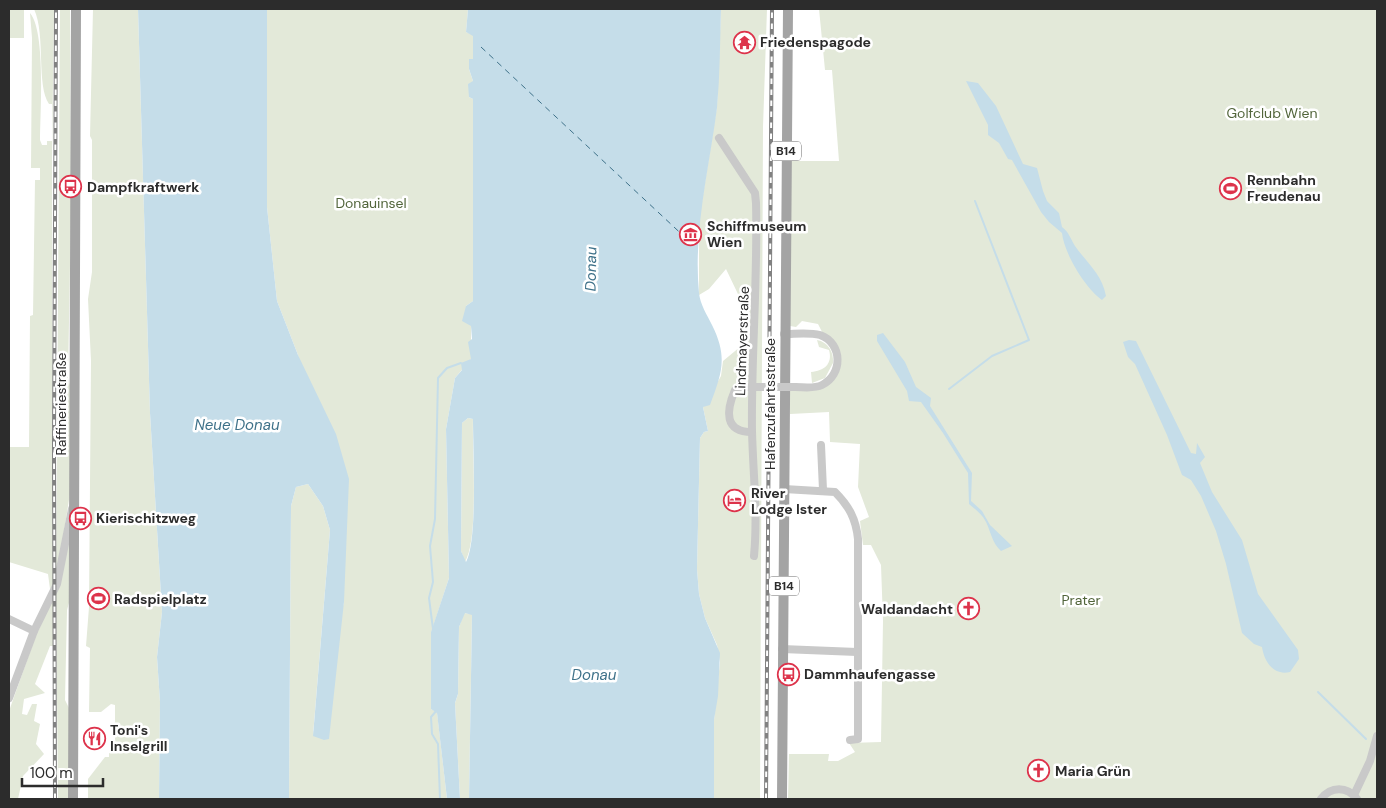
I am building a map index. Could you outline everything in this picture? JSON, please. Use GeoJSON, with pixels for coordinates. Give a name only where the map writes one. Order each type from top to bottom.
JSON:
{"type":"FeatureCollection","features":[{"type":"Feature","properties":{"kind":"main road","name":"Raffineriestraße"},"geometry":{"type":"LineString","coordinates":[[73,799],[76,9]]}},
{"type":"Feature","properties":{"kind":"main road","name":"Hafenzufahrtsstraße"},"geometry":{"type":"LineString","coordinates":[[782,799],[784,334],[788,9]]}},
{"type":"Feature","properties":{"kind":"street","name":"Lindmayerstraße"},"geometry":{"type":"LineString","coordinates":[[719,138],[755,193],[756,305],[752,432],[755,480],[754,556]]}},
{"type":"Feature","properties":{"kind":"street"},"geometry":{"type":"LineString","coordinates":[[752,432],[741,432],[730,423],[729,418],[735,390],[746,386],[818,386],[828,381],[838,367],[838,359],[832,344],[820,335],[784,334]]}},
{"type":"Feature","properties":{"kind":"street"},"geometry":{"type":"LineString","coordinates":[[821,445],[823,490]]}},
{"type":"Feature","properties":{"kind":"street"},"geometry":{"type":"LineString","coordinates":[[784,489],[835,492],[844,501],[856,521],[858,539],[858,738],[850,740]]}},
{"type":"Feature","properties":{"kind":"street"},"geometry":{"type":"LineString","coordinates":[[9,698],[34,631],[58,580],[65,534],[74,502]]}},
{"type":"Feature","properties":{"kind":"street"},"geometry":{"type":"LineString","coordinates":[[9,619],[34,631]]}},
{"type":"Feature","properties":{"kind":"street"},"geometry":{"type":"LineString","coordinates":[[782,649],[857,652]]}},
{"type":"Feature","properties":{"kind":"street"},"geometry":{"type":"LineString","coordinates":[[1322,799],[1326,793],[1336,789],[1347,791],[1355,797],[1377,736]]}},
{"type":"Feature","properties":{"kind":"green space"},"geometry":{"type":"Polygon","coordinates":[[[9,9],[24,9],[24,38],[9,38],[9,9]]]}},
{"type":"Feature","properties":{"kind":"green space"},"geometry":{"type":"Polygon","coordinates":[[[34,9],[54,9],[52,158],[53,588],[50,589],[48,574],[9,562],[9,447],[29,447],[30,316],[33,315],[35,180],[40,180],[40,168],[31,168],[32,38],[30,13],[35,23],[40,54],[40,140],[42,145],[47,145],[47,141],[52,141],[52,104],[49,104],[45,96],[40,32],[34,9]]]}},
{"type":"Feature","properties":{"kind":"green space"},"geometry":{"type":"Polygon","coordinates":[[[60,9],[70,9],[71,208],[68,378],[72,393],[71,487],[56,582],[60,9]]]}},
{"type":"Feature","properties":{"kind":"green space"},"geometry":{"type":"Polygon","coordinates":[[[93,9],[138,9],[150,413],[162,612],[157,657],[160,702],[159,799],[88,799],[88,779],[105,757],[109,757],[109,752],[112,752],[115,744],[115,705],[111,704],[101,712],[89,712],[90,648],[86,646],[89,607],[91,361],[88,299],[92,272],[92,140],[90,136],[93,9]]]}},
{"type":"Feature","properties":{"kind":"green space","name":"Donauinsel"},"geometry":{"type":"Polygon","coordinates":[[[267,9],[468,9],[466,32],[473,35],[473,60],[469,60],[469,69],[473,81],[469,97],[473,99],[473,301],[466,306],[471,326],[471,359],[455,378],[446,429],[449,578],[431,633],[431,709],[437,712],[447,799],[289,799],[291,506],[296,487],[308,484],[323,506],[330,530],[313,735],[344,602],[298,355],[277,301],[267,207],[267,9]]]}},
{"type":"Feature","properties":{"kind":"green space"},"geometry":{"type":"Polygon","coordinates":[[[721,9],[767,9],[763,127],[760,799],[714,799],[714,720],[720,662],[717,645],[705,618],[699,594],[697,569],[700,438],[704,432],[708,431],[703,407],[721,376],[723,361],[752,337],[748,315],[726,269],[709,289],[699,295],[699,220],[717,106],[721,9]]]}},
{"type":"Feature","properties":{"kind":"green space","name":"Prater"},"geometry":{"type":"Polygon","coordinates":[[[819,9],[1377,9],[1377,799],[788,799],[789,754],[829,754],[828,761],[838,761],[855,752],[849,743],[881,742],[883,621],[881,565],[871,545],[863,545],[860,521],[869,517],[858,487],[860,444],[830,442],[829,412],[790,414],[790,391],[810,390],[840,367],[818,324],[802,321],[796,327],[790,326],[791,161],[839,161],[832,70],[825,70],[819,9]]]}},
{"type":"Feature","properties":{"kind":"green space"},"geometry":{"type":"Polygon","coordinates":[[[817,340],[829,348],[833,363],[825,378],[812,383],[811,372],[826,366],[830,359],[829,350],[819,347],[817,340]]]}},
{"type":"Feature","properties":{"kind":"green space"},"geometry":{"type":"Polygon","coordinates":[[[468,418],[473,419],[474,494],[472,534],[465,562],[461,551],[462,423],[468,418]]]}},
{"type":"Feature","properties":{"kind":"green space"},"geometry":{"type":"Polygon","coordinates":[[[69,532],[70,599],[67,610],[65,700],[69,708],[69,799],[58,799],[56,590],[69,532]]]}},
{"type":"Feature","properties":{"kind":"green space"},"geometry":{"type":"Polygon","coordinates":[[[53,598],[53,646],[50,646],[35,684],[45,693],[24,699],[22,714],[27,715],[32,704],[37,704],[34,721],[40,724],[36,744],[44,754],[23,776],[18,799],[9,799],[9,711],[35,638],[53,598]]]}},
{"type":"Feature","properties":{"kind":"green space"},"geometry":{"type":"Polygon","coordinates":[[[464,613],[472,614],[469,799],[460,799],[455,703],[458,694],[459,627],[464,613]]]}},
{"type":"Feature","properties":{"kind":"water","name":"Neue Donau"},"geometry":{"type":"Polygon","coordinates":[[[138,9],[267,9],[267,207],[277,301],[298,355],[336,434],[349,479],[344,602],[329,739],[324,740],[313,736],[330,530],[323,506],[308,484],[296,487],[291,506],[289,799],[159,799],[160,702],[157,657],[162,612],[150,413],[138,9]]]}},
{"type":"Feature","properties":{"kind":"water","name":"Donau"},"geometry":{"type":"Polygon","coordinates":[[[468,9],[721,9],[717,108],[698,246],[699,293],[704,309],[717,336],[722,356],[720,374],[710,405],[703,407],[708,431],[704,432],[700,438],[697,569],[699,594],[705,618],[720,653],[718,696],[714,720],[714,799],[469,799],[472,615],[465,613],[459,627],[458,694],[455,703],[460,799],[447,799],[437,713],[431,709],[431,632],[449,578],[446,429],[455,378],[462,370],[461,363],[471,359],[468,342],[472,339],[471,326],[462,321],[466,306],[473,301],[473,99],[469,97],[468,84],[473,81],[469,69],[469,59],[473,59],[473,36],[466,32],[468,9]],[[468,418],[462,423],[461,551],[466,562],[470,551],[473,515],[473,419],[468,418]]]}},
{"type":"Feature","properties":{"kind":"water"},"geometry":{"type":"Polygon","coordinates":[[[966,81],[978,83],[996,106],[1023,164],[1037,168],[1047,201],[1059,213],[1062,227],[1101,281],[1106,296],[1102,300],[1076,270],[1062,233],[1041,212],[1012,160],[1008,159],[999,143],[988,135],[988,125],[966,81]]]}},
{"type":"Feature","properties":{"kind":"water"},"geometry":{"type":"Polygon","coordinates":[[[883,333],[905,362],[916,387],[931,398],[930,406],[972,473],[971,501],[982,511],[990,525],[1012,546],[1001,551],[984,519],[969,504],[968,473],[921,402],[909,401],[907,391],[877,341],[877,335],[883,333]]]}},
{"type":"Feature","properties":{"kind":"water"},"geometry":{"type":"Polygon","coordinates":[[[1129,340],[1136,341],[1191,453],[1196,454],[1197,443],[1205,457],[1200,463],[1212,492],[1242,540],[1258,594],[1298,650],[1299,659],[1290,672],[1284,673],[1274,670],[1267,662],[1262,647],[1254,644],[1242,633],[1226,564],[1216,531],[1201,496],[1191,480],[1182,475],[1167,435],[1135,364],[1128,357],[1123,342],[1129,340]]]}},
{"type":"Feature","properties":{"kind":"waterway"},"geometry":{"type":"LineString","coordinates":[[949,389],[992,356],[1029,340],[975,201]]}},
{"type":"Feature","properties":{"kind":"waterway"},"geometry":{"type":"LineString","coordinates":[[433,629],[429,598],[433,582],[430,546],[435,519],[438,378],[447,368],[461,363]]}},
{"type":"Feature","properties":{"kind":"waterway"},"geometry":{"type":"LineString","coordinates":[[1318,692],[1366,739]]}},
{"type":"Feature","properties":{"kind":"waterway"},"geometry":{"type":"LineString","coordinates":[[437,710],[431,717],[432,734],[438,744],[440,799]]}},
{"type":"Feature","properties":{"kind":"ferry route"},"geometry":{"type":"LineString","coordinates":[[481,47],[689,241]]}},
{"type":"Feature","properties":{"kind":"railway"},"geometry":{"type":"LineString","coordinates":[[55,799],[56,9]]}},
{"type":"Feature","properties":{"kind":"railway"},"geometry":{"type":"LineString","coordinates":[[766,799],[772,9]]}},
{"type":"Feature","properties":{"kind":"place","name":"Friedenspagode"},"geometry":{"type":"Point","coordinates":[744,42]}},
{"type":"Feature","properties":{"kind":"place","name":"Dampfkraftwerk"},"geometry":{"type":"Point","coordinates":[71,187]}},
{"type":"Feature","properties":{"kind":"place","name":"Rennbahn Freudenau"},"geometry":{"type":"Point","coordinates":[1231,188]}},
{"type":"Feature","properties":{"kind":"place","name":"Schiffmuseum Wien"},"geometry":{"type":"Point","coordinates":[691,234]}},
{"type":"Feature","properties":{"kind":"place","name":"River Lodge Ister"},"geometry":{"type":"Point","coordinates":[735,501]}},
{"type":"Feature","properties":{"kind":"place","name":"Kierischitzweg"},"geometry":{"type":"Point","coordinates":[80,518]}},
{"type":"Feature","properties":{"kind":"place","name":"Radspielplatz"},"geometry":{"type":"Point","coordinates":[98,599]}},
{"type":"Feature","properties":{"kind":"place","name":"Waldandacht"},"geometry":{"type":"Point","coordinates":[969,609]}},
{"type":"Feature","properties":{"kind":"place","name":"Dammhaufengasse"},"geometry":{"type":"Point","coordinates":[788,674]}},
{"type":"Feature","properties":{"kind":"place","name":"Toni's Inselgrill"},"geometry":{"type":"Point","coordinates":[94,738]}},
{"type":"Feature","properties":{"kind":"place","name":"Maria Grün"},"geometry":{"type":"Point","coordinates":[1039,771]}},
{"type":"Feature","properties":{"kind":"park label","name":"Golfclub Wien"},"geometry":{"type":"Point","coordinates":[1272,113]}}]}
